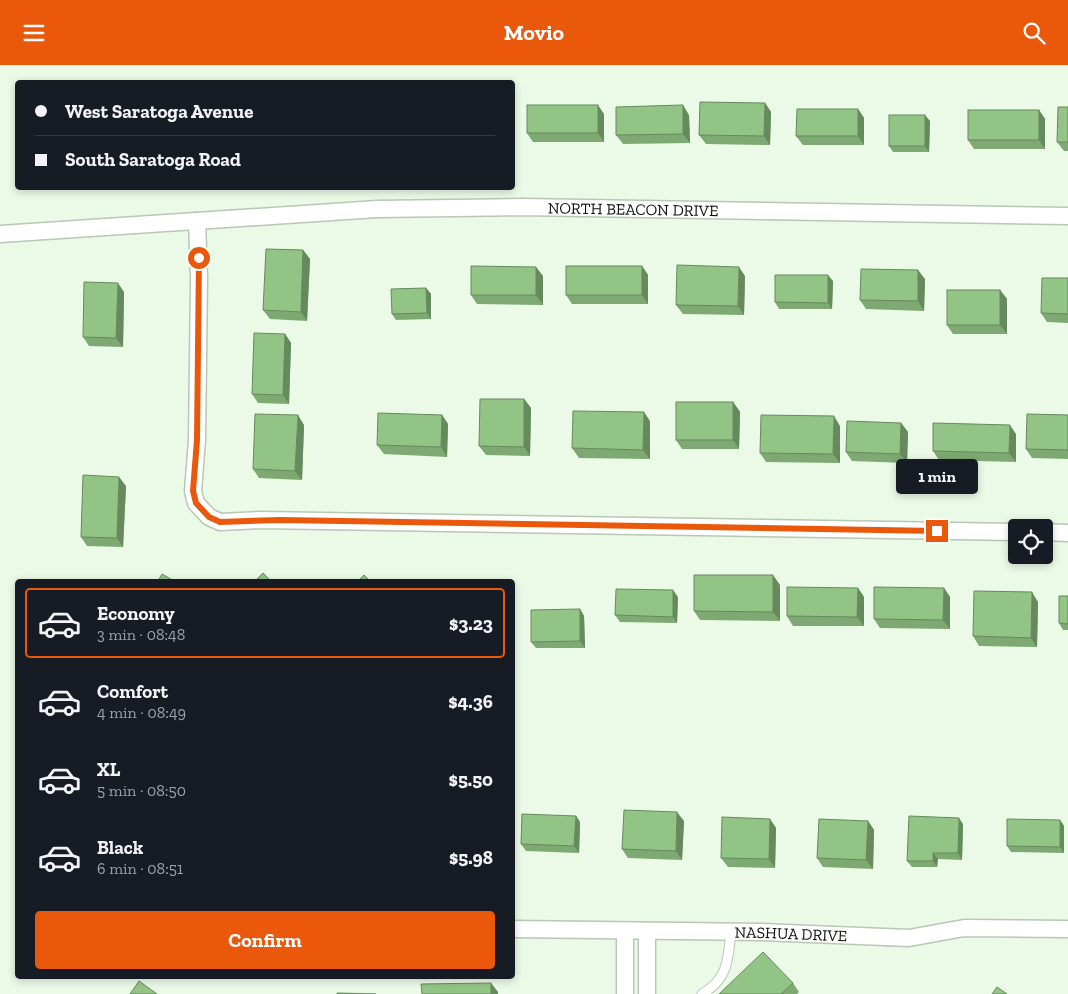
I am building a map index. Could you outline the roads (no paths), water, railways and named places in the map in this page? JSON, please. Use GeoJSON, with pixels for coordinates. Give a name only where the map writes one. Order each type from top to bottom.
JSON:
{"type":"FeatureCollection","features":[{"type":"Feature","properties":{"kind":"street","name":"NORTH BEACON DRIVE"},"geometry":{"type":"LineString","coordinates":[[0,234],[377,209],[522,207],[1068,216]]}},
{"type":"Feature","properties":{"kind":"street"},"geometry":{"type":"LineString","coordinates":[[197,221],[199,277],[198,401],[193,491],[196,503],[201,511],[220,522],[290,520],[1008,532]]}},
{"type":"Feature","properties":{"kind":"street"},"geometry":{"type":"LineString","coordinates":[[1053,533],[1068,533]]}},
{"type":"Feature","properties":{"kind":"street","name":"NASHUA DRIVE"},"geometry":{"type":"LineString","coordinates":[[515,929],[731,932],[909,938],[964,928],[1068,929]]}},
{"type":"Feature","properties":{"kind":"street"},"geometry":{"type":"LineString","coordinates":[[625,931],[625,994]]}},
{"type":"Feature","properties":{"kind":"street"},"geometry":{"type":"LineString","coordinates":[[647,931],[647,994]]}},
{"type":"Feature","properties":{"kind":"lane"},"geometry":{"type":"LineString","coordinates":[[702,994],[710,989],[725,972],[731,932]]}}]}
